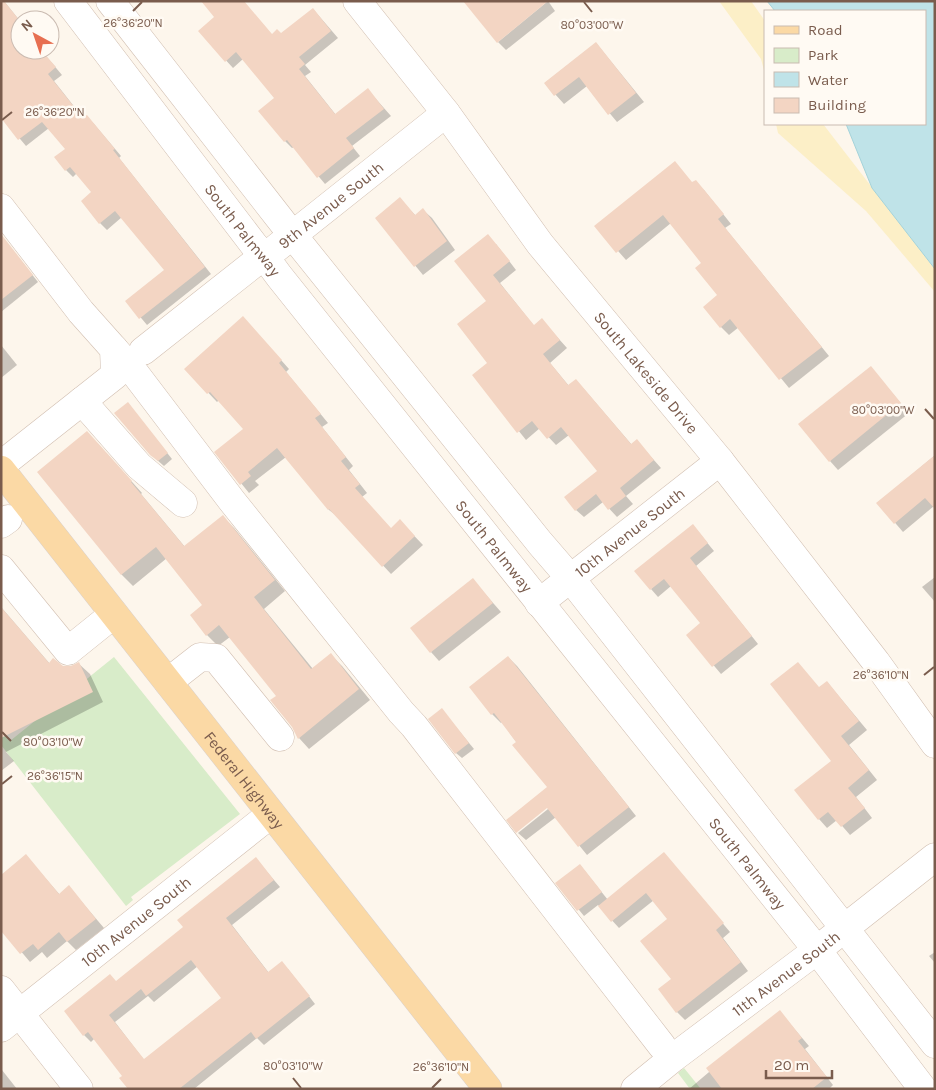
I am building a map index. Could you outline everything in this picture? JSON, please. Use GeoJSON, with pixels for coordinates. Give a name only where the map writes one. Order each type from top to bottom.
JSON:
{"type":"FeatureCollection","features":[{"type":"Feature","properties":{"kind":"main road","name":"Federal Highway"},"geometry":{"type":"LineString","coordinates":[[1,470],[488,1089]]}},
{"type":"Feature","properties":{"kind":"street","name":"South Palmway"},"geometry":{"type":"LineString","coordinates":[[68,1],[254,245],[266,257],[279,276],[817,950],[924,1089]]}},
{"type":"Feature","properties":{"kind":"street"},"geometry":{"type":"LineString","coordinates":[[110,1],[293,234],[540,543],[571,579],[935,1044]]}},
{"type":"Feature","properties":{"kind":"street","name":"South Lakeside Drive"},"geometry":{"type":"LineString","coordinates":[[357,1],[446,113],[540,244],[720,461],[876,662],[935,744]]}},
{"type":"Feature","properties":{"kind":"street","name":"9th Avenue South"},"geometry":{"type":"LineString","coordinates":[[143,351],[257,261],[266,257],[446,113]]}},
{"type":"Feature","properties":{"kind":"street"},"geometry":{"type":"LineString","coordinates":[[1,208],[81,312],[114,362],[134,372],[232,501],[420,734],[662,1046]]}},
{"type":"Feature","properties":{"kind":"street"},"geometry":{"type":"LineString","coordinates":[[1,465],[82,401],[114,362]]}},
{"type":"Feature","properties":{"kind":"street"},"geometry":{"type":"LineString","coordinates":[[82,401],[139,466],[183,503]]}},
{"type":"Feature","properties":{"kind":"street","name":"10th Avenue South"},"geometry":{"type":"LineString","coordinates":[[540,603],[720,461]]}},
{"type":"Feature","properties":{"kind":"street"},"geometry":{"type":"LineString","coordinates":[[1,569],[68,651],[114,614]]}},
{"type":"Feature","properties":{"kind":"street"},"geometry":{"type":"LineString","coordinates":[[168,682],[200,657],[216,658],[280,737]]}},
{"type":"Feature","properties":{"kind":"street","name":"10th Avenue South"},"geometry":{"type":"LineString","coordinates":[[10,1021],[271,814]]}},
{"type":"Feature","properties":{"kind":"street","name":"11th Avenue South"},"geometry":{"type":"LineString","coordinates":[[635,1089],[935,857]]}},
{"type":"Feature","properties":{"kind":"street"},"geometry":{"type":"LineString","coordinates":[[1,990],[10,1021],[79,1089]]}},
{"type":"Feature","properties":{"kind":"green space"},"geometry":{"type":"Polygon","coordinates":[[[114,657],[240,814],[131,897],[133,900],[126,906],[1,745],[1,730],[10,741],[114,657]]]}},
{"type":"Feature","properties":{"kind":"green space"},"geometry":{"type":"Polygon","coordinates":[[[684,1068],[701,1089],[690,1089],[678,1073],[684,1068]]]}},
{"type":"Feature","properties":{"kind":"sand"},"geometry":{"type":"Polygon","coordinates":[[[719,1],[751,1],[764,20],[764,70],[761,59],[719,1]]]}},
{"type":"Feature","properties":{"kind":"sand"},"geometry":{"type":"Polygon","coordinates":[[[776,125],[824,125],[935,269],[935,292],[866,211],[778,133],[776,125]]]}},
{"type":"Feature","properties":{"kind":"water"},"geometry":{"type":"Polygon","coordinates":[[[767,1],[935,1],[935,269],[872,188],[846,125],[926,125],[926,10],[774,10],[767,1]]]}},
{"type":"Feature","properties":{"kind":"building"},"geometry":{"type":"Polygon","coordinates":[[[1,1],[4,1],[11,10],[10,60],[50,60],[56,67],[48,74],[83,118],[87,115],[115,149],[113,150],[205,267],[139,319],[125,301],[164,270],[115,211],[99,224],[81,201],[91,192],[70,167],[65,171],[54,157],[65,149],[42,122],[18,140],[1,118],[1,1]]]}},
{"type":"Feature","properties":{"kind":"building"},"geometry":{"type":"Polygon","coordinates":[[[201,1],[244,1],[272,34],[277,29],[281,33],[313,8],[331,31],[299,57],[305,64],[299,69],[335,114],[368,88],[384,109],[346,138],[354,148],[317,178],[287,140],[284,142],[258,111],[274,98],[236,52],[225,62],[198,31],[214,17],[201,1]]]}},
{"type":"Feature","properties":{"kind":"building"},"geometry":{"type":"Polygon","coordinates":[[[463,1],[548,1],[497,43],[463,1]]]}},
{"type":"Feature","properties":{"kind":"building"},"geometry":{"type":"Polygon","coordinates":[[[596,42],[636,93],[608,115],[579,77],[554,96],[544,83],[596,42]]]}},
{"type":"Feature","properties":{"kind":"building"},"geometry":{"type":"Polygon","coordinates":[[[675,161],[692,182],[696,180],[724,214],[718,219],[822,347],[779,380],[730,319],[720,328],[703,307],[717,295],[695,268],[701,263],[663,215],[616,253],[594,226],[675,161]]]}},
{"type":"Feature","properties":{"kind":"building"},"geometry":{"type":"Polygon","coordinates":[[[400,197],[415,215],[423,208],[447,241],[414,267],[375,218],[400,197]]]}},
{"type":"Feature","properties":{"kind":"building"},"geometry":{"type":"Polygon","coordinates":[[[1,234],[33,275],[1,300],[1,234]]]}},
{"type":"Feature","properties":{"kind":"building"},"geometry":{"type":"Polygon","coordinates":[[[488,234],[510,261],[493,275],[534,325],[542,318],[560,340],[543,354],[568,385],[576,379],[631,444],[637,439],[654,460],[620,488],[626,496],[608,510],[596,494],[575,511],[564,497],[597,471],[561,427],[547,439],[532,421],[517,433],[472,375],[487,363],[457,324],[486,301],[454,261],[488,234]]]}},
{"type":"Feature","properties":{"kind":"building"},"geometry":{"type":"Polygon","coordinates":[[[243,316],[282,360],[279,363],[321,414],[315,418],[346,457],[341,461],[360,484],[355,488],[391,528],[400,519],[415,536],[382,567],[328,510],[277,448],[248,472],[251,476],[240,485],[214,452],[243,429],[210,392],[207,394],[184,369],[243,316]]]}},
{"type":"Feature","properties":{"kind":"building"},"geometry":{"type":"Polygon","coordinates":[[[871,366],[901,403],[829,462],[798,424],[871,366]]]}},
{"type":"Feature","properties":{"kind":"building"},"geometry":{"type":"Polygon","coordinates":[[[128,402],[168,453],[158,461],[150,455],[114,413],[128,402]]]}},
{"type":"Feature","properties":{"kind":"building"},"geometry":{"type":"Polygon","coordinates":[[[87,431],[132,481],[184,546],[223,515],[275,580],[254,597],[311,669],[331,653],[359,689],[298,739],[292,727],[270,700],[276,696],[219,625],[206,636],[190,615],[202,605],[156,547],[121,575],[37,472],[87,431]]]}},
{"type":"Feature","properties":{"kind":"building"},"geometry":{"type":"Polygon","coordinates":[[[935,455],[935,509],[925,498],[894,524],[876,503],[935,455]]]}},
{"type":"Feature","properties":{"kind":"building"},"geometry":{"type":"Polygon","coordinates":[[[693,524],[708,543],[690,558],[752,636],[712,667],[686,635],[700,623],[664,579],[650,590],[634,571],[693,524]]]}},
{"type":"Feature","properties":{"kind":"building"},"geometry":{"type":"Polygon","coordinates":[[[473,578],[493,603],[430,653],[410,628],[473,578]]]}},
{"type":"Feature","properties":{"kind":"building"},"geometry":{"type":"Polygon","coordinates":[[[1,607],[49,663],[53,658],[63,666],[71,666],[79,662],[93,692],[1,738],[1,607]]]}},
{"type":"Feature","properties":{"kind":"building"},"geometry":{"type":"Polygon","coordinates":[[[508,656],[629,807],[578,847],[547,808],[516,833],[506,820],[547,787],[512,745],[516,742],[494,713],[491,715],[469,687],[508,656]]]}},
{"type":"Feature","properties":{"kind":"building"},"geometry":{"type":"Polygon","coordinates":[[[798,662],[819,687],[827,681],[859,721],[841,736],[869,770],[848,788],[865,808],[841,827],[828,812],[818,820],[794,790],[831,761],[770,684],[798,662]]]}},
{"type":"Feature","properties":{"kind":"building"},"geometry":{"type":"Polygon","coordinates":[[[442,708],[469,743],[455,754],[428,719],[442,708]]]}},
{"type":"Feature","properties":{"kind":"building"},"geometry":{"type":"Polygon","coordinates":[[[664,852],[724,923],[716,930],[741,962],[676,1013],[658,989],[671,979],[640,941],[667,919],[646,893],[611,922],[598,906],[664,852]]]}},
{"type":"Feature","properties":{"kind":"building"},"geometry":{"type":"Polygon","coordinates":[[[26,854],[59,894],[69,885],[96,919],[67,942],[59,932],[38,950],[33,944],[20,954],[1,931],[1,875],[26,854]]]}},
{"type":"Feature","properties":{"kind":"building"},"geometry":{"type":"Polygon","coordinates":[[[256,857],[274,880],[226,918],[268,972],[282,961],[310,996],[256,1039],[251,1032],[179,1089],[128,1089],[119,1078],[122,1076],[88,1032],[83,1036],[64,1011],[110,974],[116,981],[183,927],[177,920],[256,857]],[[191,960],[146,996],[141,989],[109,1015],[144,1059],[221,998],[191,960]]]}},
{"type":"Feature","properties":{"kind":"building"},"geometry":{"type":"Polygon","coordinates":[[[580,864],[602,892],[577,911],[555,883],[580,864]]]}},
{"type":"Feature","properties":{"kind":"building"},"geometry":{"type":"Polygon","coordinates":[[[780,1010],[802,1038],[798,1041],[827,1077],[812,1089],[722,1089],[706,1068],[780,1010]]]}}]}
